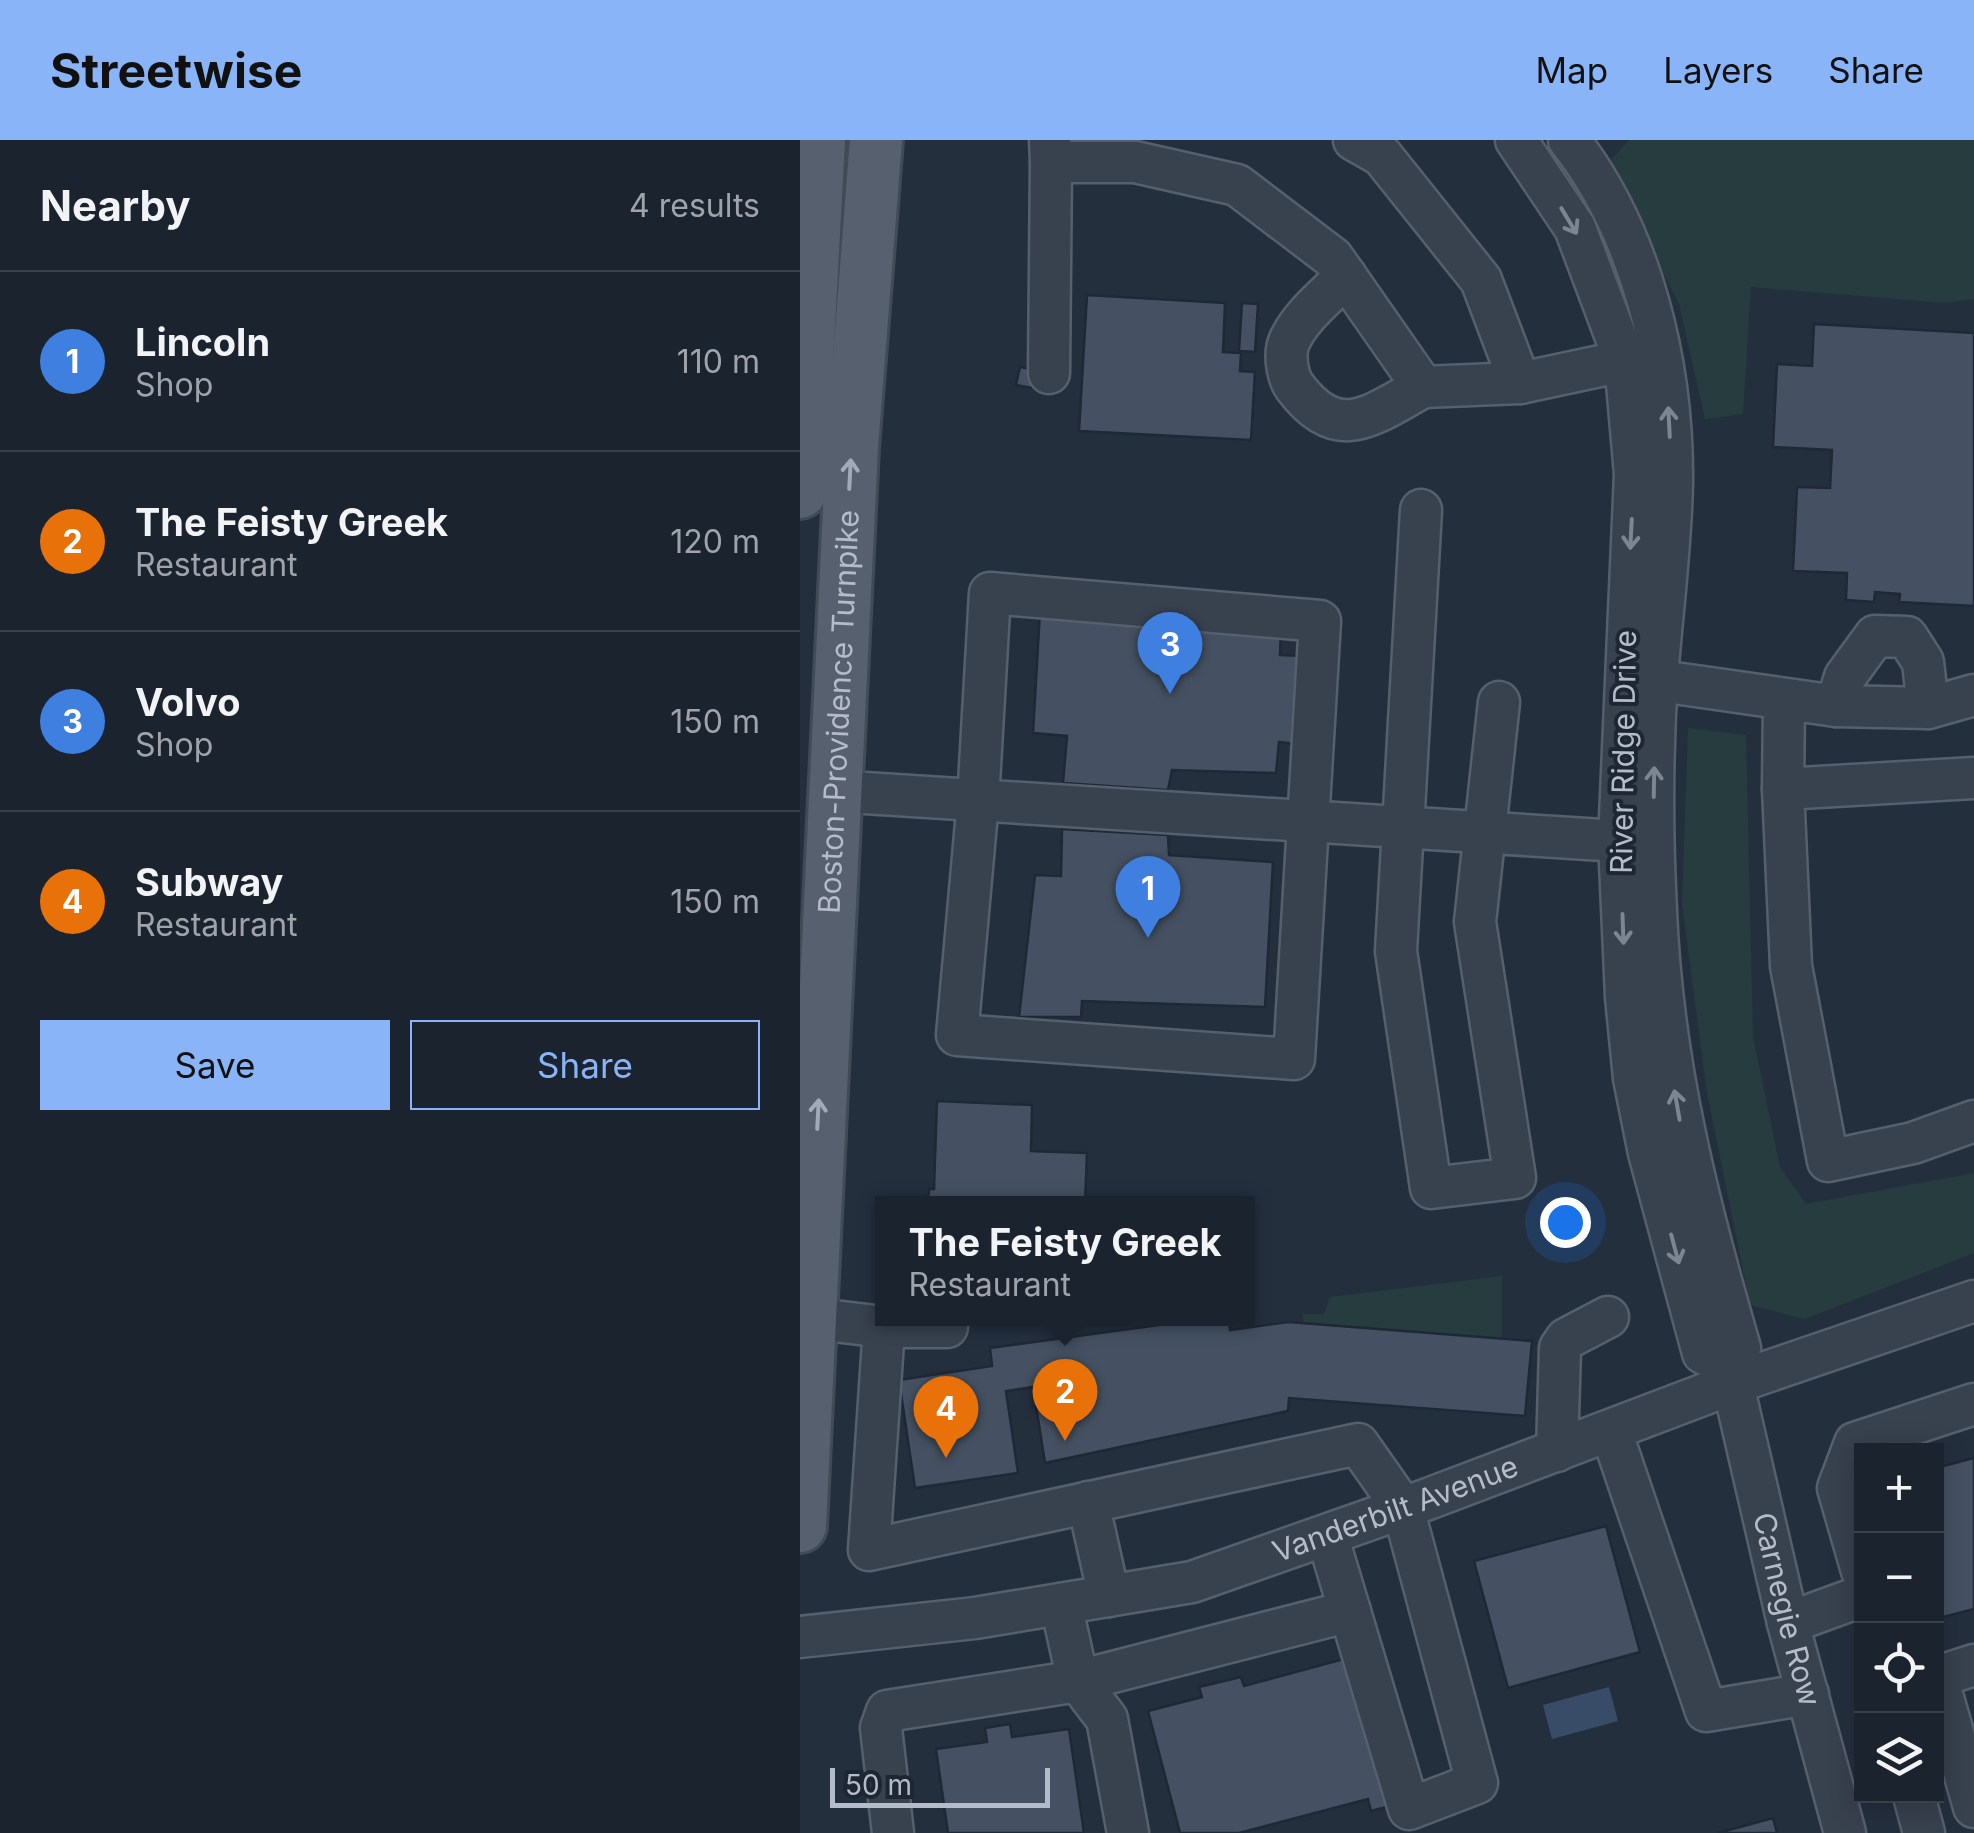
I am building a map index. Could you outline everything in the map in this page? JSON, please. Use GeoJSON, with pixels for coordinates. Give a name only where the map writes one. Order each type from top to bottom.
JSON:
{"type":"FeatureCollection","features":[{"type":"Feature","properties":{"kind":"main road"},"geometry":{"type":"LineString","coordinates":[[801,467],[820,140]]}},
{"type":"Feature","properties":{"kind":"main road","name":"Boston-Providence Turnpike"},"geometry":{"type":"LineString","coordinates":[[800,1526],[833,791],[852,447],[876,140]]}},
{"type":"Feature","properties":{"kind":"street"},"geometry":{"type":"LineString","coordinates":[[1354,140],[1382,156],[1480,280],[1520,383]]}},
{"type":"Feature","properties":{"kind":"street","name":"River Ridge Drive"},"geometry":{"type":"LineString","coordinates":[[1516,140],[1575,228],[1642,357]]}},
{"type":"Feature","properties":{"kind":"street"},"geometry":{"type":"LineString","coordinates":[[1540,176],[1572,141]]}},
{"type":"Feature","properties":{"kind":"street","name":"River Ridge Drive"},"geometry":{"type":"LineString","coordinates":[[1572,141],[1616,218],[1641,283],[1642,357],[1635,474],[1640,678],[1655,898],[1676,1106],[1740,1348],[1732,1375],[1703,1353],[1634,1078],[1619,840],[1640,678]]}},
{"type":"Feature","properties":{"kind":"street"},"geometry":{"type":"LineString","coordinates":[[1049,373],[1050,151],[1135,162],[1236,185],[1333,258],[1423,387]]}},
{"type":"Feature","properties":{"kind":"street"},"geometry":{"type":"LineString","coordinates":[[1346,276],[1308,314],[1288,344],[1288,378],[1308,405],[1338,422],[1364,420],[1423,387],[1520,383],[1642,357]]}},
{"type":"Feature","properties":{"kind":"street"},"geometry":{"type":"LineString","coordinates":[[1422,510],[1400,829],[1396,951],[1431,1188],[1515,1178],[1475,922],[1498,702]]}},
{"type":"Feature","properties":{"kind":"street"},"geometry":{"type":"LineString","coordinates":[[990,593],[1320,620],[1294,1058],[957,1035],[978,801],[990,593]]}},
{"type":"Feature","properties":{"kind":"street"},"geometry":{"type":"LineString","coordinates":[[1836,706],[1859,654],[1874,636],[1890,634],[1907,637],[1923,662],[1928,708]]}},
{"type":"Feature","properties":{"kind":"street"},"geometry":{"type":"LineString","coordinates":[[1640,678],[1836,706],[1928,708],[1974,695]]}},
{"type":"Feature","properties":{"kind":"street"},"geometry":{"type":"LineString","coordinates":[[1784,700],[1783,789],[1791,966],[1828,1160],[1914,1143],[1974,1121]]}},
{"type":"Feature","properties":{"kind":"street"},"geometry":{"type":"LineString","coordinates":[[1783,789],[1974,778]]}},
{"type":"Feature","properties":{"kind":"street"},"geometry":{"type":"LineString","coordinates":[[833,791],[1485,835],[1619,840]]}},
{"type":"Feature","properties":{"kind":"street","name":"Vanderbilt Avenue"},"geometry":{"type":"LineString","coordinates":[[800,1637],[1062,1604],[1192,1582],[1612,1431],[1732,1375],[1974,1302]]}},
{"type":"Feature","properties":{"kind":"street"},"geometry":{"type":"LineString","coordinates":[[1558,1451],[1560,1348],[1566,1339],[1608,1317]]}},
{"type":"Feature","properties":{"kind":"street"},"geometry":{"type":"LineString","coordinates":[[809,1318],[875,1326]]}},
{"type":"Feature","properties":{"kind":"street"},"geometry":{"type":"LineString","coordinates":[[876,1326],[947,1326]]}},
{"type":"Feature","properties":{"kind":"street"},"geometry":{"type":"LineString","coordinates":[[884,1327],[869,1550],[1358,1444],[1403,1508],[1477,1783],[1410,1809],[1327,1535]]}},
{"type":"Feature","properties":{"kind":"street","name":"Carnegie Row"},"geometry":{"type":"LineString","coordinates":[[1732,1375],[1788,1623],[1845,1833]]}},
{"type":"Feature","properties":{"kind":"street"},"geometry":{"type":"LineString","coordinates":[[1854,1543],[1838,1488],[1855,1443],[1974,1404]]}},
{"type":"Feature","properties":{"kind":"street"},"geometry":{"type":"LineString","coordinates":[[1612,1431],[1706,1712],[1808,1694]]}},
{"type":"Feature","properties":{"kind":"street"},"geometry":{"type":"LineString","coordinates":[[1088,1502],[1110,1596]]}},
{"type":"Feature","properties":{"kind":"street"},"geometry":{"type":"LineString","coordinates":[[1788,1623],[1854,1599]]}},
{"type":"Feature","properties":{"kind":"street"},"geometry":{"type":"LineString","coordinates":[[1062,1604],[1078,1681],[1108,1719],[1128,1833]]}},
{"type":"Feature","properties":{"kind":"street"},"geometry":{"type":"LineString","coordinates":[[893,1833],[881,1728],[887,1712],[1078,1681],[1350,1611]]}},
{"type":"Feature","properties":{"kind":"street"},"geometry":{"type":"LineString","coordinates":[[1944,1675],[1974,1666]]}},
{"type":"Feature","properties":{"kind":"street"},"geometry":{"type":"LineString","coordinates":[[1944,1702],[1974,1808]]}},
{"type":"Feature","properties":{"kind":"street"},"geometry":{"type":"LineString","coordinates":[[1916,1803],[1924,1833]]}},
{"type":"Feature","properties":{"kind":"green space"},"geometry":{"type":"Polygon","coordinates":[[[1629,140],[1974,140],[1974,299],[1945,303],[1751,287],[1743,414],[1705,419],[1679,304],[1607,164],[1629,140]]]}},
{"type":"Feature","properties":{"kind":"green space"},"geometry":{"type":"Polygon","coordinates":[[[1688,728],[1746,735],[1753,1036],[1780,1167],[1806,1204],[1974,1173],[1974,1253],[1805,1319],[1750,1305],[1707,1093],[1682,904],[1688,728]]]}},
{"type":"Feature","properties":{"kind":"green space"},"geometry":{"type":"Polygon","coordinates":[[[1502,1276],[1502,1339],[1303,1324],[1303,1314],[1324,1314],[1330,1297],[1502,1276]]]}},
{"type":"Feature","properties":{"kind":"water"},"geometry":{"type":"Polygon","coordinates":[[[1609,1687],[1618,1721],[1552,1739],[1543,1705],[1609,1687]]]}},
{"type":"Feature","properties":{"kind":"building"},"geometry":{"type":"Polygon","coordinates":[[[1087,295],[1225,303],[1223,352],[1241,353],[1240,371],[1255,372],[1251,440],[1079,431],[1087,295]]]}},
{"type":"Feature","properties":{"kind":"building"},"geometry":{"type":"Polygon","coordinates":[[[1242,303],[1258,304],[1255,352],[1239,351],[1242,303]]]}},
{"type":"Feature","properties":{"kind":"building"},"geometry":{"type":"Polygon","coordinates":[[[1814,324],[1974,333],[1974,606],[1899,602],[1900,594],[1875,592],[1874,602],[1846,600],[1847,573],[1793,571],[1797,487],[1830,488],[1832,450],[1773,447],[1777,364],[1812,366],[1814,324]]]}},
{"type":"Feature","properties":{"kind":"building"},"geometry":{"type":"Polygon","coordinates":[[[1020,367],[1035,370],[1032,388],[1016,385],[1020,367]]]}},
{"type":"Feature","properties":{"kind":"building"},"geometry":{"type":"Polygon","coordinates":[[[1040,611],[1281,629],[1280,655],[1306,656],[1303,745],[1279,742],[1276,773],[1172,770],[1168,790],[1063,783],[1067,736],[1033,733],[1040,611]]]}},
{"type":"Feature","properties":{"kind":"building"},"geometry":{"type":"Polygon","coordinates":[[[1062,829],[1168,835],[1169,855],[1273,862],[1265,1007],[1082,1001],[1081,1017],[1019,1017],[1035,875],[1061,876],[1062,829]]]}},
{"type":"Feature","properties":{"kind":"building"},"geometry":{"type":"Polygon","coordinates":[[[937,1101],[1032,1105],[1031,1151],[1087,1153],[1085,1196],[929,1196],[929,1189],[934,1189],[937,1101]]]}},
{"type":"Feature","properties":{"kind":"building"},"geometry":{"type":"Polygon","coordinates":[[[1288,1322],[1532,1341],[1525,1416],[1289,1398],[1288,1411],[1045,1463],[1033,1387],[1006,1391],[1018,1473],[915,1488],[899,1380],[992,1366],[990,1348],[1151,1326],[1230,1326],[1230,1330],[1288,1322]]]}},
{"type":"Feature","properties":{"kind":"building"},"geometry":{"type":"Polygon","coordinates":[[[1974,1458],[1974,1609],[1944,1617],[1944,1533],[1944,1466],[1974,1458]]]}},
{"type":"Feature","properties":{"kind":"building"},"geometry":{"type":"Polygon","coordinates":[[[1606,1526],[1640,1652],[1508,1688],[1474,1561],[1606,1526]]]}},
{"type":"Feature","properties":{"kind":"building"},"geometry":{"type":"Polygon","coordinates":[[[1351,1657],[1390,1806],[1371,1811],[1368,1799],[1239,1833],[1180,1833],[1148,1711],[1202,1697],[1199,1687],[1241,1677],[1244,1686],[1351,1657]]]}},
{"type":"Feature","properties":{"kind":"building"},"geometry":{"type":"Polygon","coordinates":[[[1010,1724],[1012,1737],[1069,1729],[1084,1833],[948,1833],[936,1749],[987,1742],[985,1728],[1010,1724]]]}},
{"type":"Feature","properties":{"kind":"building"},"geometry":{"type":"Polygon","coordinates":[[[1773,1818],[1777,1833],[1718,1833],[1773,1818]]]}},
{"type":"Feature","properties":{"kind":"place","name":"Volvo"},"geometry":{"type":"Point","coordinates":[1170,694]}},
{"type":"Feature","properties":{"kind":"place","name":"Lincoln"},"geometry":{"type":"Point","coordinates":[1148,938]}},
{"type":"Feature","properties":{"kind":"place","name":"The Feisty Greek"},"geometry":{"type":"Point","coordinates":[1065,1441]}},
{"type":"Feature","properties":{"kind":"place","name":"Subway"},"geometry":{"type":"Point","coordinates":[946,1458]}}]}
